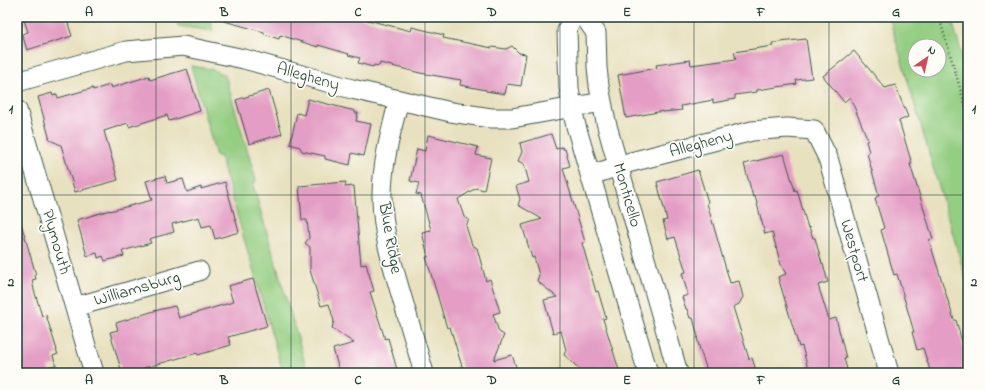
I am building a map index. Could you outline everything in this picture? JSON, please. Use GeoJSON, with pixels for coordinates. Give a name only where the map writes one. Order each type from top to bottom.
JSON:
{"type":"FeatureCollection","features":[{"type":"Feature","properties":{"kind":"street","name":"Monticello"},"geometry":{"type":"LineString","coordinates":[[572,17],[567,31],[569,88],[572,108],[648,373]]}},
{"type":"Feature","properties":{"kind":"street","name":"Monticello"},"geometry":{"type":"LineString","coordinates":[[585,17],[596,34],[597,67],[602,102],[618,166],[678,373]]}},
{"type":"Feature","properties":{"kind":"street","name":"Allegheny"},"geometry":{"type":"LineString","coordinates":[[17,82],[126,51],[183,46],[244,58],[352,89],[399,100],[451,112],[491,118],[512,118],[602,102]]}},
{"type":"Feature","properties":{"kind":"street","name":"Blue Ridge"},"geometry":{"type":"LineString","coordinates":[[399,100],[385,167],[382,196],[384,224],[389,254],[424,373]]}},
{"type":"Feature","properties":{"kind":"street","name":"Plymouth"},"geometry":{"type":"LineString","coordinates":[[17,110],[94,373]]}},
{"type":"Feature","properties":{"kind":"street","name":"Allegheny"},"geometry":{"type":"LineString","coordinates":[[591,175],[618,166],[752,131],[787,128],[814,130]]}},
{"type":"Feature","properties":{"kind":"street","name":"Westport"},"geometry":{"type":"LineString","coordinates":[[814,130],[828,158],[889,373]]}},
{"type":"Feature","properties":{"kind":"street","name":"Williamsburg"},"geometry":{"type":"LineString","coordinates":[[75,307],[199,272]]}},
{"type":"Feature","properties":{"kind":"path"},"geometry":{"type":"LineString","coordinates":[[939,17],[968,115]]}},
{"type":"Feature","properties":{"kind":"green space"},"geometry":{"type":"Polygon","coordinates":[[[175,17],[209,17],[213,31],[178,26],[175,17]]]}},
{"type":"Feature","properties":{"kind":"green space"},"geometry":{"type":"Polygon","coordinates":[[[889,17],[951,17],[968,75],[968,286],[889,17]]]}},
{"type":"Feature","properties":{"kind":"green space"},"geometry":{"type":"Polygon","coordinates":[[[191,66],[211,69],[225,75],[256,180],[253,185],[308,373],[283,373],[220,156],[216,156],[191,66]]]}},
{"type":"Feature","properties":{"kind":"building"},"geometry":{"type":"Polygon","coordinates":[[[23,17],[66,17],[72,36],[27,50],[22,34],[28,32],[23,17]]]}},
{"type":"Feature","properties":{"kind":"building"},"geometry":{"type":"Polygon","coordinates":[[[225,17],[356,17],[411,31],[412,27],[444,35],[443,38],[492,48],[506,49],[512,46],[519,53],[526,54],[521,86],[507,84],[505,94],[460,85],[461,80],[420,73],[380,63],[379,66],[374,65],[373,67],[358,63],[360,58],[348,55],[349,54],[318,45],[318,47],[280,35],[279,39],[264,34],[264,32],[224,21],[225,17]]]}},
{"type":"Feature","properties":{"kind":"building"},"geometry":{"type":"Polygon","coordinates":[[[806,39],[812,78],[796,80],[797,84],[735,95],[735,99],[713,103],[713,100],[681,106],[682,110],[663,111],[626,118],[618,75],[657,68],[656,65],[690,60],[691,65],[736,59],[734,52],[773,46],[772,43],[806,39]]]}},
{"type":"Feature","properties":{"kind":"building"},"geometry":{"type":"Polygon","coordinates":[[[854,51],[885,88],[895,85],[908,117],[899,121],[912,164],[910,164],[933,239],[929,240],[954,320],[956,320],[968,363],[968,373],[931,373],[923,348],[917,350],[912,332],[914,332],[897,274],[894,275],[881,230],[884,228],[875,199],[879,196],[867,153],[869,152],[866,141],[868,140],[850,97],[844,102],[823,76],[854,51]]]}},
{"type":"Feature","properties":{"kind":"building"},"geometry":{"type":"Polygon","coordinates":[[[187,69],[200,111],[169,121],[167,115],[129,127],[128,123],[104,131],[118,180],[75,192],[61,145],[50,140],[38,97],[52,93],[53,96],[57,94],[58,98],[93,88],[93,90],[110,85],[111,88],[149,76],[150,80],[187,69]]]}},
{"type":"Feature","properties":{"kind":"building"},"geometry":{"type":"Polygon","coordinates":[[[269,90],[282,134],[249,144],[236,100],[269,90]]]}},
{"type":"Feature","properties":{"kind":"building"},"geometry":{"type":"Polygon","coordinates":[[[308,99],[355,111],[355,113],[358,113],[356,121],[371,124],[364,156],[352,153],[350,165],[325,159],[325,156],[302,151],[300,147],[290,144],[297,113],[304,115],[308,99]]]}},
{"type":"Feature","properties":{"kind":"building"},"geometry":{"type":"Polygon","coordinates":[[[551,134],[556,149],[562,147],[565,149],[570,166],[563,168],[585,242],[582,243],[596,292],[598,291],[606,318],[603,319],[620,373],[584,373],[564,355],[566,350],[561,331],[553,333],[544,300],[557,297],[537,281],[539,275],[522,225],[542,219],[518,205],[520,199],[516,186],[529,182],[524,164],[518,161],[522,152],[520,143],[551,134]]]}},
{"type":"Feature","properties":{"kind":"building"},"geometry":{"type":"Polygon","coordinates":[[[428,135],[478,147],[476,155],[491,158],[484,190],[476,188],[458,199],[464,217],[469,220],[466,226],[472,245],[477,248],[486,281],[490,279],[500,312],[493,314],[499,332],[504,335],[494,360],[512,355],[518,373],[464,373],[450,327],[447,328],[426,257],[428,257],[422,232],[431,230],[421,195],[416,194],[419,183],[410,181],[417,149],[425,151],[428,135]]]}},
{"type":"Feature","properties":{"kind":"building"},"geometry":{"type":"Polygon","coordinates":[[[784,154],[795,191],[797,190],[808,228],[809,227],[813,238],[815,238],[823,264],[828,282],[818,285],[829,320],[836,318],[846,358],[844,358],[848,373],[809,373],[802,346],[799,347],[778,277],[786,274],[781,265],[772,232],[765,234],[755,196],[753,197],[744,164],[784,154]]]}},
{"type":"Feature","properties":{"kind":"building"},"geometry":{"type":"Polygon","coordinates":[[[698,170],[730,283],[739,281],[743,297],[739,304],[733,307],[749,359],[752,358],[757,373],[708,373],[700,350],[693,318],[690,318],[682,297],[688,295],[682,273],[686,272],[675,237],[668,239],[663,221],[667,220],[657,182],[698,170]]]}},
{"type":"Feature","properties":{"kind":"building"},"geometry":{"type":"Polygon","coordinates":[[[165,176],[167,183],[183,179],[187,192],[201,187],[201,189],[225,182],[239,232],[215,239],[211,225],[202,227],[199,217],[172,224],[174,232],[149,239],[151,243],[122,251],[124,256],[105,261],[103,256],[98,258],[97,253],[87,256],[77,220],[152,200],[146,181],[165,176]]]}},
{"type":"Feature","properties":{"kind":"building"},"geometry":{"type":"Polygon","coordinates":[[[346,182],[345,187],[354,186],[361,265],[366,264],[374,291],[370,292],[385,339],[388,338],[398,373],[340,373],[333,349],[354,343],[332,328],[334,321],[329,304],[321,306],[310,270],[310,247],[305,243],[309,238],[307,220],[302,220],[299,186],[346,182]]]}},
{"type":"Feature","properties":{"kind":"building"},"geometry":{"type":"Polygon","coordinates":[[[21,223],[36,275],[36,279],[32,280],[34,290],[42,316],[46,315],[58,354],[53,356],[56,365],[48,367],[50,373],[20,373],[17,363],[17,224],[21,223]]]}},
{"type":"Feature","properties":{"kind":"building"},"geometry":{"type":"Polygon","coordinates":[[[253,279],[267,326],[228,337],[231,345],[198,355],[197,353],[144,368],[145,370],[135,373],[122,373],[110,332],[118,330],[116,323],[175,306],[179,318],[233,302],[228,286],[253,279]]]}}]}
